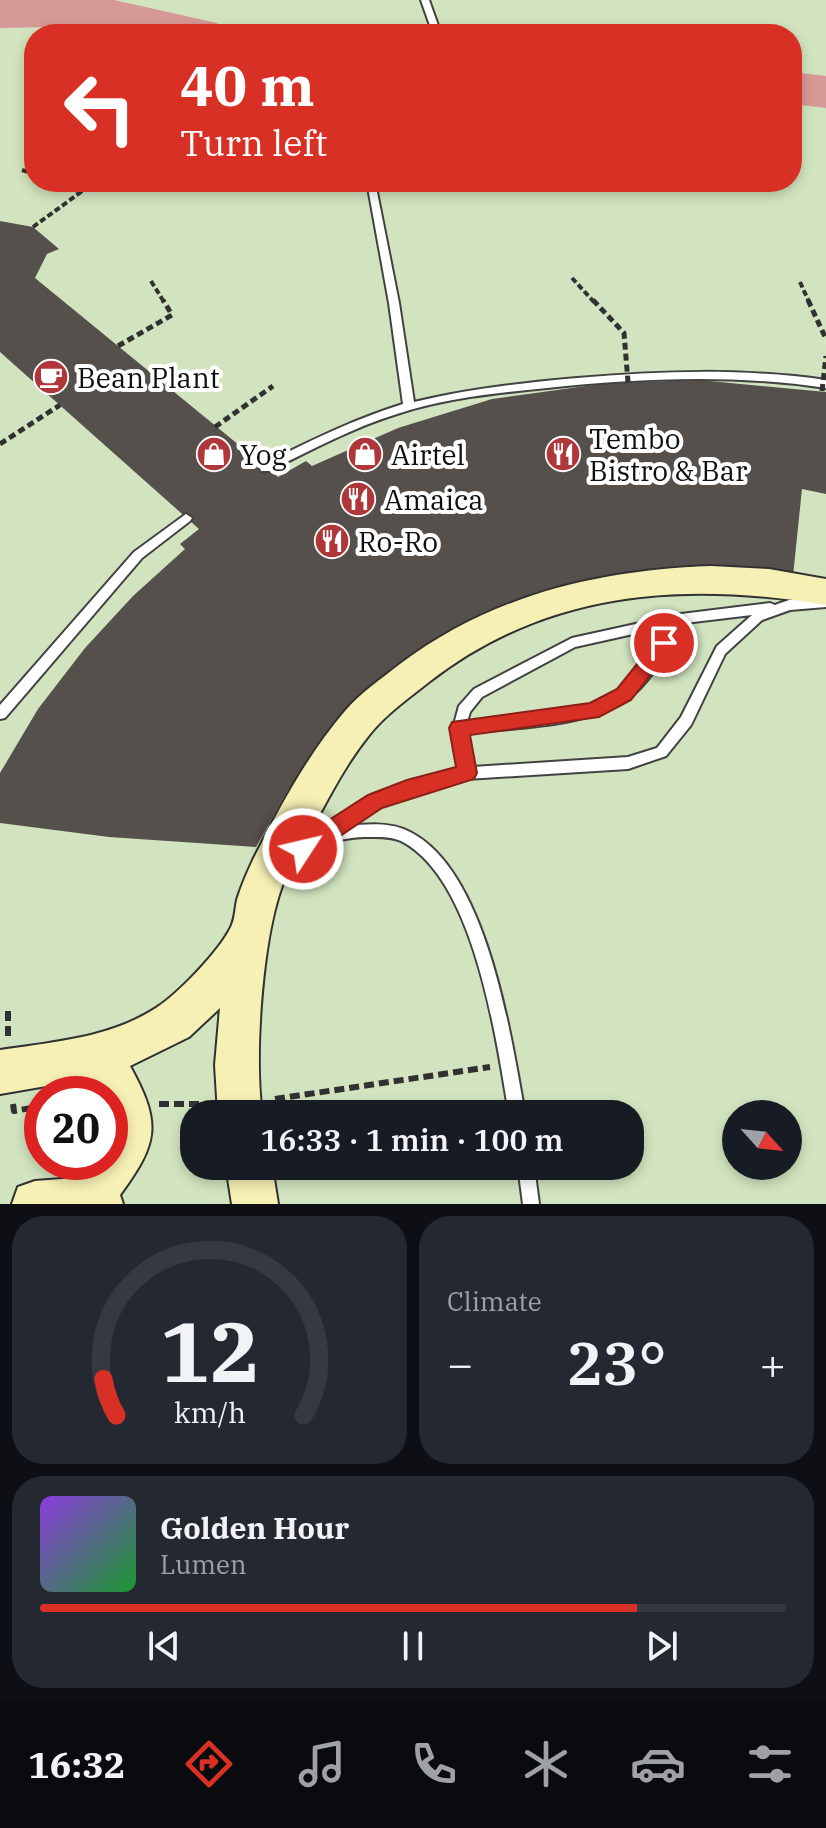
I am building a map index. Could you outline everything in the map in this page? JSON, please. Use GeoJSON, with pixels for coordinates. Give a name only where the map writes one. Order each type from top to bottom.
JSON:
{"type":"FeatureCollection","features":[{"type":"Feature","properties":{"kind":"main road"},"geometry":{"type":"LineString","coordinates":[[239,1100],[241,1011],[250,938],[266,877],[318,781],[358,721],[425,661],[480,629],[547,601],[592,590],[660,580],[742,579],[826,592]]}},
{"type":"Feature","properties":{"kind":"main road"},"geometry":{"type":"LineString","coordinates":[[0,1072],[98,1056],[158,1034],[194,1005],[250,938]]}},
{"type":"Feature","properties":{"kind":"main road"},"geometry":{"type":"LineString","coordinates":[[35,1204],[93,1202],[127,1147],[133,1124],[129,1104],[98,1056]]}},
{"type":"Feature","properties":{"kind":"main road"},"geometry":{"type":"LineString","coordinates":[[251,1180],[255,1204]]}},
{"type":"Feature","properties":{"kind":"lane"},"geometry":{"type":"LineString","coordinates":[[425,0],[433,24]]}},
{"type":"Feature","properties":{"kind":"lane"},"geometry":{"type":"LineString","coordinates":[[373,192],[409,406]]}},
{"type":"Feature","properties":{"kind":"lane"},"geometry":{"type":"LineString","coordinates":[[265,468],[340,432],[409,406],[518,387],[650,374],[750,375],[824,388]]}},
{"type":"Feature","properties":{"kind":"lane"},"geometry":{"type":"LineString","coordinates":[[0,714],[138,555],[186,518]]}},
{"type":"Feature","properties":{"kind":"lane"},"geometry":{"type":"LineString","coordinates":[[467,773],[459,728],[464,710],[478,693],[572,643],[681,619],[826,602]]}},
{"type":"Feature","properties":{"kind":"lane"},"geometry":{"type":"LineString","coordinates":[[266,877],[318,837],[375,801],[407,789],[467,773],[628,763],[661,752],[686,721],[721,650],[758,617],[789,605]]}},
{"type":"Feature","properties":{"kind":"lane"},"geometry":{"type":"LineString","coordinates":[[459,728],[593,711],[624,695],[681,619]]}},
{"type":"Feature","properties":{"kind":"lane"},"geometry":{"type":"LineString","coordinates":[[318,837],[387,831],[409,838],[432,858],[450,881],[470,918],[485,961],[514,1100]]}},
{"type":"Feature","properties":{"kind":"lane"},"geometry":{"type":"LineString","coordinates":[[528,1180],[531,1204]]}},
{"type":"Feature","properties":{"kind":"path"},"geometry":{"type":"LineString","coordinates":[[33,227],[81,192]]}},
{"type":"Feature","properties":{"kind":"path"},"geometry":{"type":"LineString","coordinates":[[572,278],[624,333],[628,382]]}},
{"type":"Feature","properties":{"kind":"path"},"geometry":{"type":"LineString","coordinates":[[118,346],[172,315],[151,281]]}},
{"type":"Feature","properties":{"kind":"path"},"geometry":{"type":"LineString","coordinates":[[800,282],[826,339]]}},
{"type":"Feature","properties":{"kind":"path"},"geometry":{"type":"LineString","coordinates":[[824,388],[826,356]]}},
{"type":"Feature","properties":{"kind":"path"},"geometry":{"type":"LineString","coordinates":[[215,427],[273,386]]}},
{"type":"Feature","properties":{"kind":"path"},"geometry":{"type":"LineString","coordinates":[[0,444],[60,405]]}},
{"type":"Feature","properties":{"kind":"path"},"geometry":{"type":"LineString","coordinates":[[294,1100],[508,1065]]}},
{"type":"Feature","properties":{"kind":"path"},"geometry":{"type":"LineString","coordinates":[[129,1104],[180,1106]]}},
{"type":"Feature","properties":{"kind":"green space"},"geometry":{"type":"Polygon","coordinates":[[[0,0],[826,0],[826,1204],[0,1204],[0,0]]]}},
{"type":"Feature","properties":{"kind":"building"},"geometry":{"type":"Polygon","coordinates":[[[0,221],[33,227],[59,249],[47,254],[35,278],[278,477],[306,461],[312,466],[398,428],[492,399],[608,383],[699,380],[826,392],[826,494],[802,489],[793,576],[492,613],[426,646],[374,687],[326,737],[288,790],[256,847],[109,837],[0,823],[0,773],[38,709],[85,648],[133,596],[185,549],[180,544],[199,529],[0,352],[0,221]]]}},
{"type":"Feature","properties":{"kind":"taxiway"},"geometry":{"type":"LineString","coordinates":[[0,13],[97,11],[155,24]]}},
{"type":"Feature","properties":{"kind":"taxiway"},"geometry":{"type":"LineString","coordinates":[[802,89],[826,92]]}},
{"type":"Feature","properties":{"kind":"place","name":"Bean Plant"},"geometry":{"type":"Point","coordinates":[51,377]}},
{"type":"Feature","properties":{"kind":"place","name":"Yog"},"geometry":{"type":"Point","coordinates":[214,454]}},
{"type":"Feature","properties":{"kind":"place","name":"Airtel"},"geometry":{"type":"Point","coordinates":[365,454]}},
{"type":"Feature","properties":{"kind":"place","name":"Tembo Bistro & Bar"},"geometry":{"type":"Point","coordinates":[563,454]}},
{"type":"Feature","properties":{"kind":"place","name":"Amaica"},"geometry":{"type":"Point","coordinates":[358,499]}},
{"type":"Feature","properties":{"kind":"place","name":"Ro-Ro"},"geometry":{"type":"Point","coordinates":[332,541]}},
{"type":"Feature","properties":{"kind":"route"},"geometry":{"type":"LineString","coordinates":[[303,849],[375,801],[467,773],[459,728],[593,711],[624,695],[664,643]]}}]}
